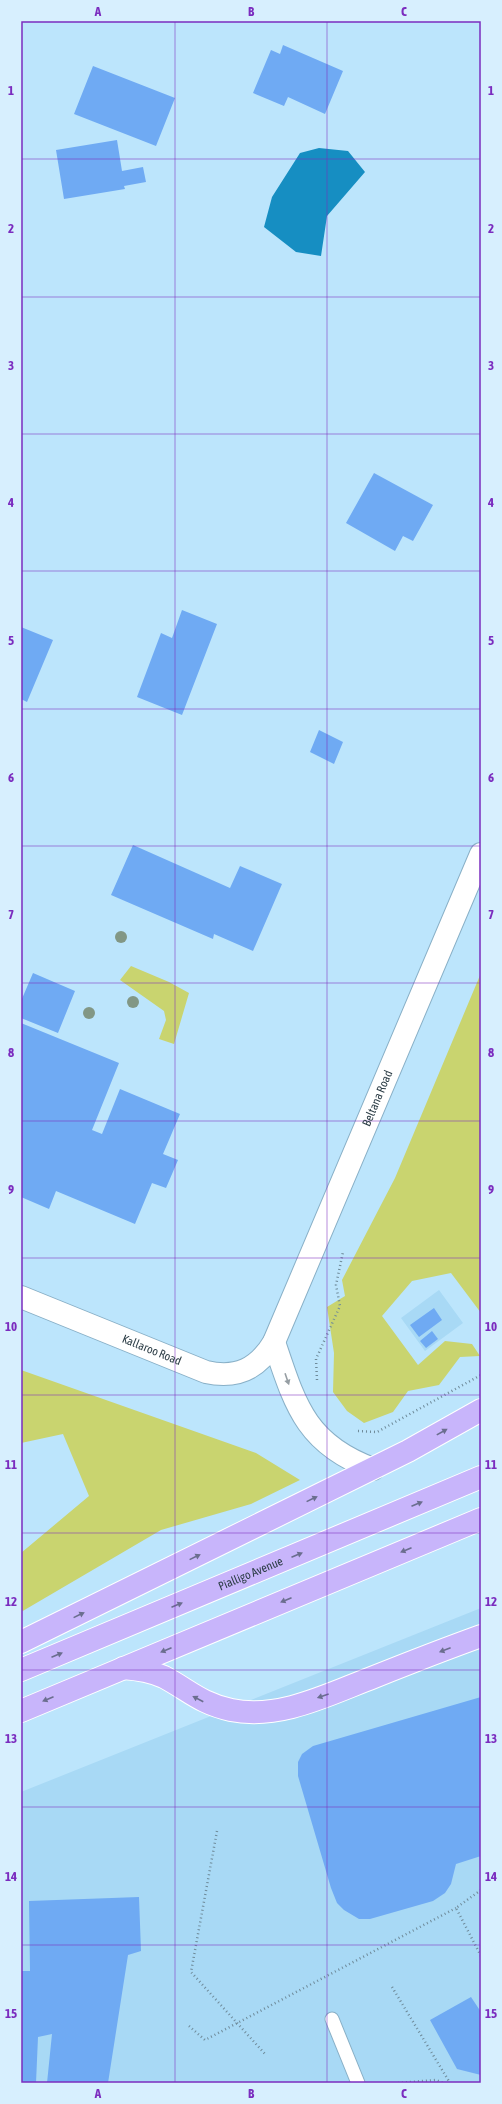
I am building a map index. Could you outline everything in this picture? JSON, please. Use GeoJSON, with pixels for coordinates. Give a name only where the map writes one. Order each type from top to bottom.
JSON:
{"type":"FeatureCollection","features":[{"type":"Feature","properties":{"kind":"main road"},"geometry":{"type":"LineString","coordinates":[[21,1642],[373,1469],[481,1410]]}},
{"type":"Feature","properties":{"kind":"main road","name":"Pialligo Avenue"},"geometry":{"type":"LineString","coordinates":[[21,1670],[481,1478]]}},
{"type":"Feature","properties":{"kind":"main road"},"geometry":{"type":"LineString","coordinates":[[21,1711],[481,1519]]}},
{"type":"Feature","properties":{"kind":"main road"},"geometry":{"type":"LineString","coordinates":[[123,1668],[143,1670],[159,1675],[196,1698],[210,1704],[242,1712],[262,1712],[296,1706],[481,1636]]}},
{"type":"Feature","properties":{"kind":"street","name":"Beltana Road"},"geometry":{"type":"LineString","coordinates":[[274,1342],[481,854]]}},
{"type":"Feature","properties":{"kind":"street","name":"Kallaroo Road"},"geometry":{"type":"LineString","coordinates":[[21,1297],[177,1362],[214,1374],[234,1373],[253,1367],[266,1356],[274,1342]]}},
{"type":"Feature","properties":{"kind":"street"},"geometry":{"type":"LineString","coordinates":[[274,1342],[297,1405],[314,1431],[328,1446],[345,1458],[373,1469]]}},
{"type":"Feature","properties":{"kind":"lane"},"geometry":{"type":"LineString","coordinates":[[332,2019],[358,2083]]}},
{"type":"Feature","properties":{"kind":"path"},"geometry":{"type":"LineString","coordinates":[[318,1384],[316,1359],[340,1306],[336,1285],[343,1251]]}},
{"type":"Feature","properties":{"kind":"path"},"geometry":{"type":"LineString","coordinates":[[353,1431],[377,1432],[481,1375]]}},
{"type":"Feature","properties":{"kind":"path"},"geometry":{"type":"LineString","coordinates":[[217,1831],[191,1972],[264,2054]]}},
{"type":"Feature","properties":{"kind":"path"},"geometry":{"type":"LineString","coordinates":[[189,2026],[205,2040],[456,1908],[481,1890]]}},
{"type":"Feature","properties":{"kind":"path"},"geometry":{"type":"LineString","coordinates":[[456,1908],[481,1956]]}},
{"type":"Feature","properties":{"kind":"path"},"geometry":{"type":"LineString","coordinates":[[392,1986],[450,2083]]}},
{"type":"Feature","properties":{"kind":"path"},"geometry":{"type":"LineString","coordinates":[[398,2083],[436,2080],[443,2083]]}},
{"type":"Feature","properties":{"kind":"shaded area"},"geometry":{"type":"Polygon","coordinates":[[[439,1290],[463,1323],[425,1351],[401,1318],[439,1290]]]}},
{"type":"Feature","properties":{"kind":"shaded area"},"geometry":{"type":"Polygon","coordinates":[[[481,1608],[481,2083],[21,2083],[21,1792],[481,1608]]]}},
{"type":"Feature","properties":{"kind":"green space"},"geometry":{"type":"Polygon","coordinates":[[[131,966],[169,982],[189,993],[174,1044],[159,1039],[166,1020],[164,1011],[120,980],[131,966]]]}},
{"type":"Feature","properties":{"kind":"green space"},"geometry":{"type":"Polygon","coordinates":[[[481,973],[481,1313],[451,1273],[412,1281],[382,1316],[418,1365],[445,1341],[472,1344],[480,1356],[460,1357],[439,1385],[408,1391],[393,1412],[364,1423],[347,1411],[333,1392],[334,1353],[327,1307],[345,1296],[342,1280],[395,1178],[481,973]]]}},
{"type":"Feature","properties":{"kind":"green space"},"geometry":{"type":"Polygon","coordinates":[[[21,1370],[256,1453],[300,1480],[251,1504],[161,1530],[21,1612],[21,1553],[89,1496],[63,1434],[21,1443],[21,1370]]]}},
{"type":"Feature","properties":{"kind":"water"},"geometry":{"type":"Polygon","coordinates":[[[319,148],[348,151],[365,172],[327,216],[321,256],[296,252],[264,227],[272,197],[300,153],[319,148]]]}},
{"type":"Feature","properties":{"kind":"building"},"geometry":{"type":"Polygon","coordinates":[[[283,45],[343,71],[325,114],[288,97],[284,106],[253,93],[271,50],[280,54],[283,45]]]}},
{"type":"Feature","properties":{"kind":"building"},"geometry":{"type":"Polygon","coordinates":[[[93,66],[175,98],[156,146],[74,114],[93,66]]]}},
{"type":"Feature","properties":{"kind":"building"},"geometry":{"type":"Polygon","coordinates":[[[117,140],[122,171],[143,167],[146,182],[124,186],[125,189],[64,199],[56,150],[117,140]]]}},
{"type":"Feature","properties":{"kind":"building"},"geometry":{"type":"Polygon","coordinates":[[[374,473],[433,505],[413,541],[403,536],[395,551],[346,523],[374,473]]]}},
{"type":"Feature","properties":{"kind":"building"},"geometry":{"type":"Polygon","coordinates":[[[182,610],[217,624],[182,715],[137,697],[161,633],[172,638],[182,610]]]}},
{"type":"Feature","properties":{"kind":"building"},"geometry":{"type":"Polygon","coordinates":[[[21,627],[53,640],[27,702],[21,699],[21,627]]]}},
{"type":"Feature","properties":{"kind":"building"},"geometry":{"type":"Polygon","coordinates":[[[319,730],[343,742],[334,764],[310,752],[319,730]]]}},
{"type":"Feature","properties":{"kind":"building"},"geometry":{"type":"Polygon","coordinates":[[[133,845],[230,888],[240,866],[282,884],[253,951],[214,934],[213,939],[111,895],[133,845]]]}},
{"type":"Feature","properties":{"kind":"building"},"geometry":{"type":"Polygon","coordinates":[[[33,973],[75,991],[58,1033],[21,1018],[21,1001],[33,973]]]}},
{"type":"Feature","properties":{"kind":"building"},"geometry":{"type":"Polygon","coordinates":[[[21,1023],[119,1063],[92,1130],[102,1134],[120,1089],[180,1114],[163,1154],[178,1160],[166,1188],[152,1183],[135,1224],[56,1191],[49,1209],[21,1197],[21,1023]]]}},
{"type":"Feature","properties":{"kind":"building"},"geometry":{"type":"Polygon","coordinates":[[[434,1308],[442,1320],[419,1337],[410,1325],[434,1308]]]}},
{"type":"Feature","properties":{"kind":"building"},"geometry":{"type":"Polygon","coordinates":[[[432,1331],[438,1339],[426,1348],[420,1341],[432,1331]]]}},
{"type":"Feature","properties":{"kind":"building"},"geometry":{"type":"Polygon","coordinates":[[[481,1697],[481,1856],[456,1864],[451,1884],[445,1893],[433,1901],[370,1919],[359,1919],[344,1910],[337,1903],[331,1888],[298,1776],[298,1762],[302,1754],[313,1746],[481,1697]]]}},
{"type":"Feature","properties":{"kind":"building"},"geometry":{"type":"Polygon","coordinates":[[[139,1897],[141,1951],[128,1955],[108,2083],[47,2083],[52,2034],[38,2037],[36,2083],[21,2083],[21,1971],[30,1971],[29,1901],[139,1897]]]}},
{"type":"Feature","properties":{"kind":"building"},"geometry":{"type":"Polygon","coordinates":[[[471,1997],[481,2012],[481,2075],[457,2069],[430,2020],[471,1997]]]}}]}
